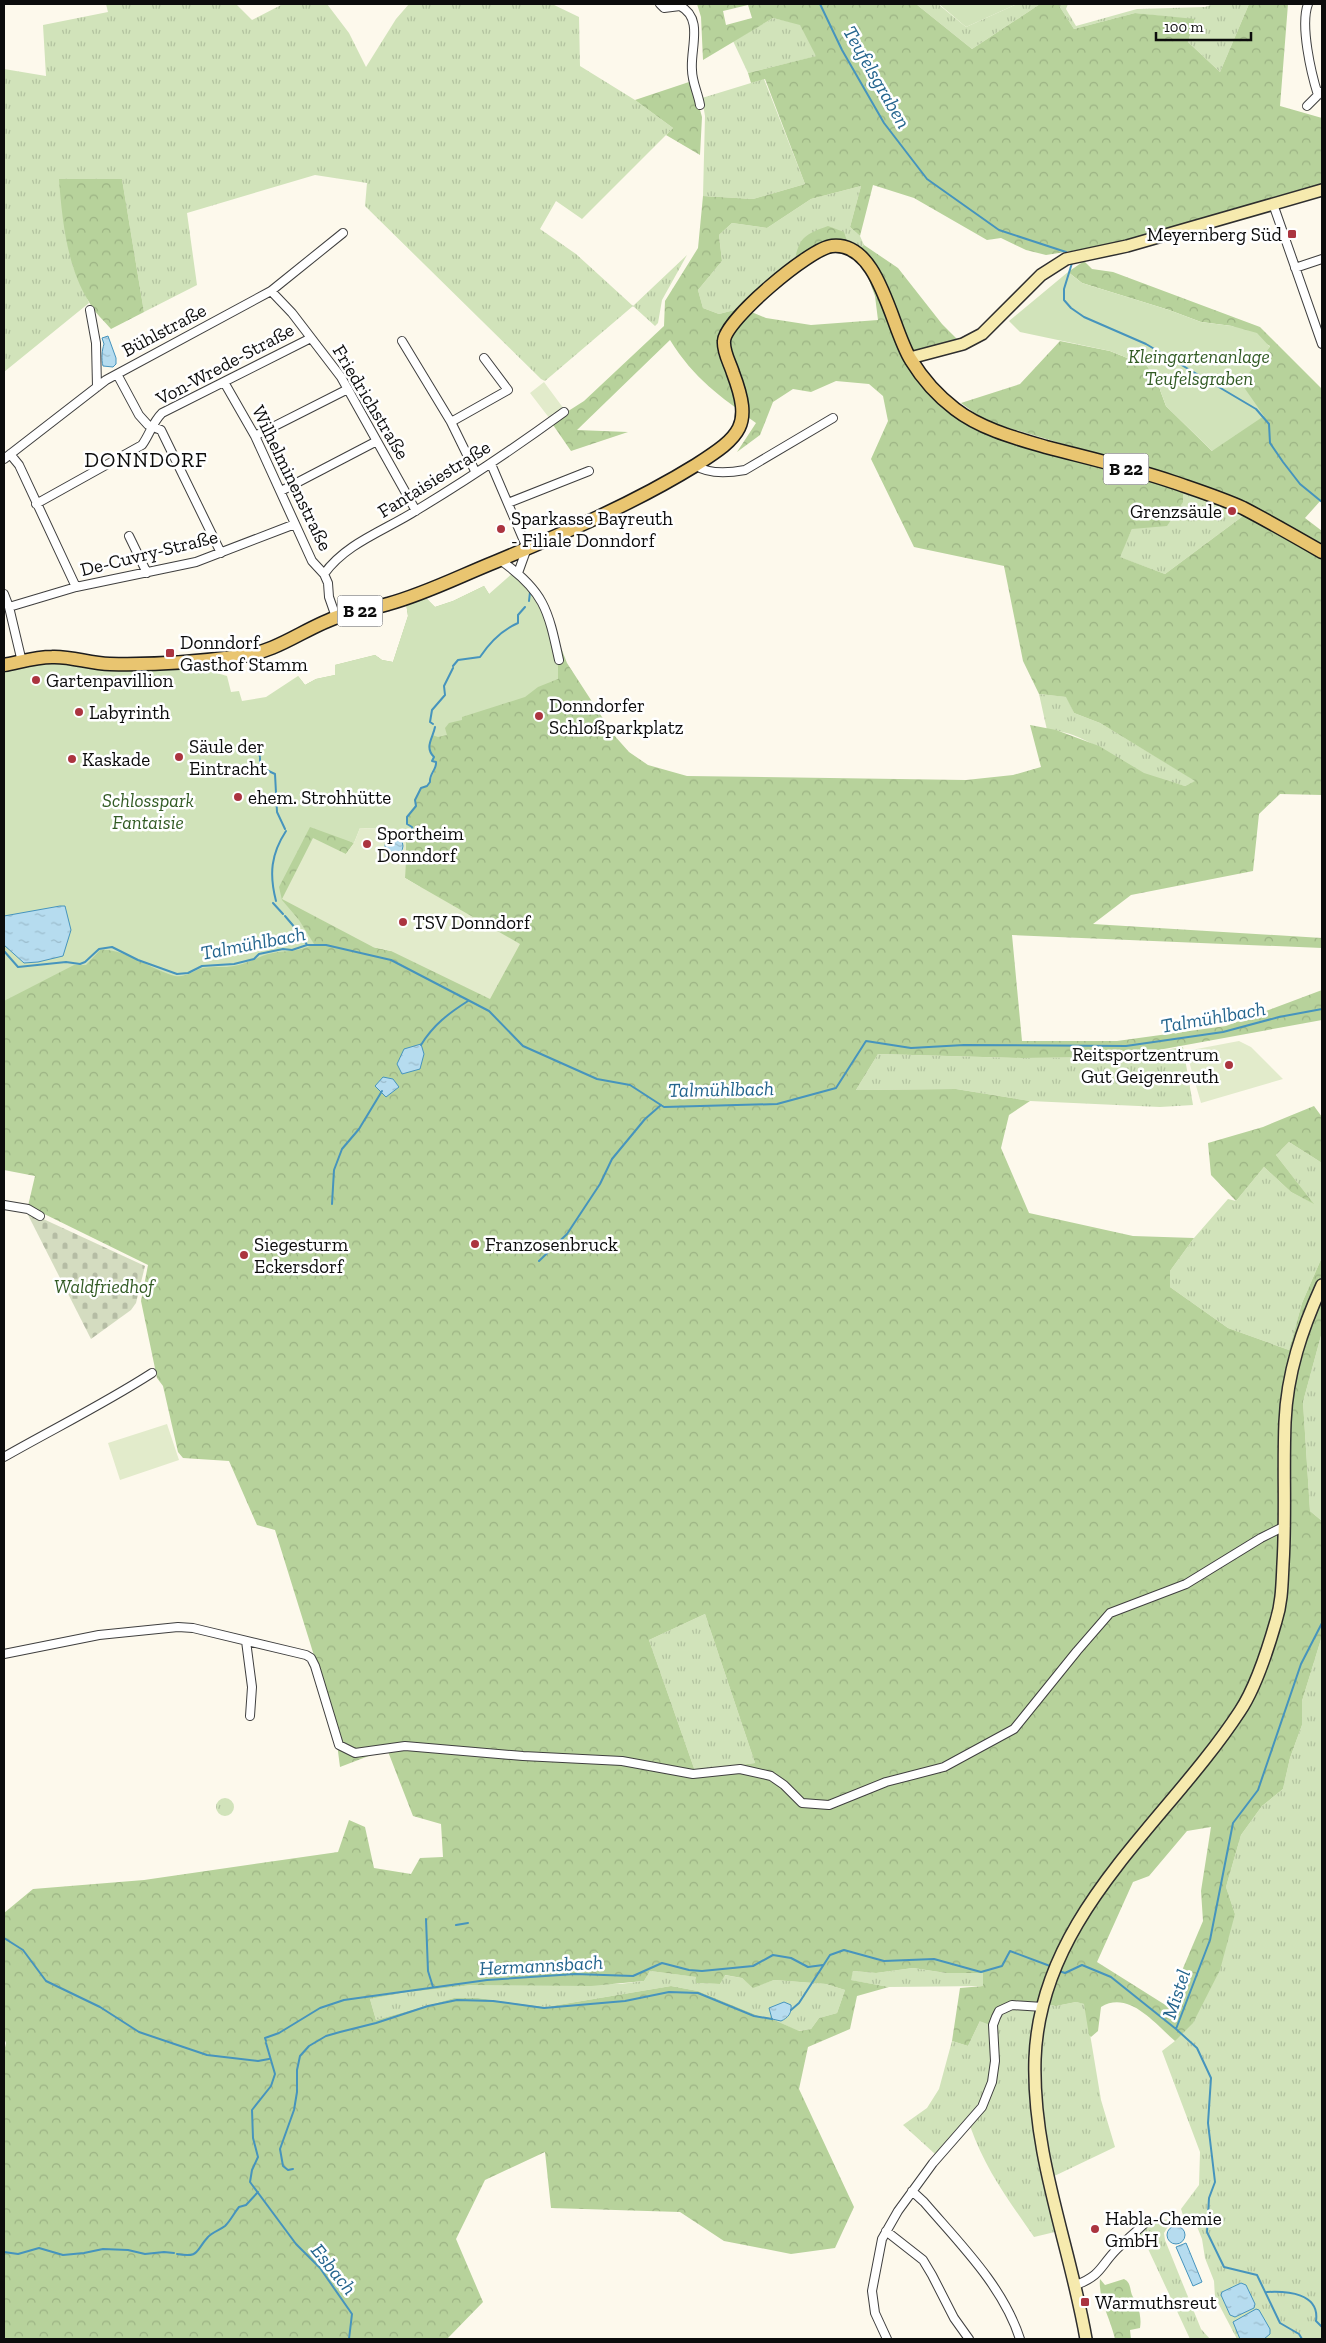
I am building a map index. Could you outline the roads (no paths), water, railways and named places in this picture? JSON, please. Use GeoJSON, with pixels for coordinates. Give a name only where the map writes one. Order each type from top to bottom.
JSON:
{"type":"FeatureCollection","features":[{"type":"Feature","properties":{"kind":"main road"},"geometry":{"type":"LineString","coordinates":[[910,358],[963,344],[982,334],[1041,275],[1072,258],[1127,246],[1322,190]]}},
{"type":"Feature","properties":{"kind":"main road","name":"B 22"},"geometry":{"type":"LineString","coordinates":[[4,665],[56,656],[102,664],[120,664],[245,656],[273,648],[336,617],[388,604],[500,560],[604,515],[695,465],[732,439],[743,422],[742,398],[724,343],[728,327],[767,290],[806,258],[827,246],[846,247],[862,256],[870,266],[910,358],[932,387],[956,410],[983,426],[1017,438],[1171,481],[1240,507],[1322,552]]}},
{"type":"Feature","properties":{"kind":"main road"},"geometry":{"type":"LineString","coordinates":[[1086,2339],[1076,2285],[1055,2211],[1038,2128],[1035,2057],[1043,2007],[1066,1945],[1093,1896],[1199,1768],[1242,1708],[1261,1665],[1279,1610],[1286,1526],[1286,1403],[1296,1351],[1322,1285]]}},
{"type":"Feature","properties":{"kind":"street"},"geometry":{"type":"LineString","coordinates":[[660,4],[664,8],[680,6],[691,15],[694,23],[691,69],[700,105]]}},
{"type":"Feature","properties":{"kind":"street"},"geometry":{"type":"LineString","coordinates":[[1307,106],[1320,93],[1311,74],[1308,51],[1308,4]]}},
{"type":"Feature","properties":{"kind":"street"},"geometry":{"type":"LineString","coordinates":[[1273,204],[1313,323],[1322,344]]}},
{"type":"Feature","properties":{"kind":"street","name":"Bühlstraße"},"geometry":{"type":"LineString","coordinates":[[7,456],[117,374],[271,291],[343,233]]}},
{"type":"Feature","properties":{"kind":"street"},"geometry":{"type":"LineString","coordinates":[[1295,268],[1322,260]]}},
{"type":"Feature","properties":{"kind":"street","name":"Friedrichstraße"},"geometry":{"type":"LineString","coordinates":[[271,291],[312,338],[348,389],[416,511]]}},
{"type":"Feature","properties":{"kind":"street"},"geometry":{"type":"LineString","coordinates":[[90,310],[96,342],[98,387]]}},
{"type":"Feature","properties":{"kind":"street"},"geometry":{"type":"LineString","coordinates":[[1313,323],[1322,321]]}},
{"type":"Feature","properties":{"kind":"street","name":"Von-Wrede-Straße"},"geometry":{"type":"LineString","coordinates":[[36,504],[142,445],[150,434],[154,422],[162,413],[312,338]]}},
{"type":"Feature","properties":{"kind":"street"},"geometry":{"type":"LineString","coordinates":[[402,341],[451,422],[476,473]]}},
{"type":"Feature","properties":{"kind":"street"},"geometry":{"type":"LineString","coordinates":[[451,422],[508,390],[484,358]]}},
{"type":"Feature","properties":{"kind":"street"},"geometry":{"type":"LineString","coordinates":[[117,374],[139,416],[152,427],[157,427],[161,430],[221,553]]}},
{"type":"Feature","properties":{"kind":"street","name":"Wilhelminenstraße"},"geometry":{"type":"LineString","coordinates":[[224,382],[255,436],[312,561],[324,574],[336,617]]}},
{"type":"Feature","properties":{"kind":"street"},"geometry":{"type":"LineString","coordinates":[[255,436],[348,389]]}},
{"type":"Feature","properties":{"kind":"street","name":"Fantaisiestraße"},"geometry":{"type":"LineString","coordinates":[[324,574],[344,552],[416,511],[491,464],[564,412]]}},
{"type":"Feature","properties":{"kind":"street"},"geometry":{"type":"LineString","coordinates":[[695,465],[703,471],[733,472],[745,470],[833,418]]}},
{"type":"Feature","properties":{"kind":"street"},"geometry":{"type":"LineString","coordinates":[[281,491],[377,442]]}},
{"type":"Feature","properties":{"kind":"street"},"geometry":{"type":"LineString","coordinates":[[7,456],[18,465],[76,587]]}},
{"type":"Feature","properties":{"kind":"street"},"geometry":{"type":"LineString","coordinates":[[491,464],[527,548],[518,573]]}},
{"type":"Feature","properties":{"kind":"street"},"geometry":{"type":"LineString","coordinates":[[508,503],[589,471]]}},
{"type":"Feature","properties":{"kind":"street","name":"De-Cuvry-Straße"},"geometry":{"type":"LineString","coordinates":[[9,607],[76,587],[196,562],[295,524]]}},
{"type":"Feature","properties":{"kind":"street"},"geometry":{"type":"LineString","coordinates":[[129,536],[147,573]]}},
{"type":"Feature","properties":{"kind":"street"},"geometry":{"type":"LineString","coordinates":[[500,560],[518,573],[540,595],[550,619],[559,660]]}},
{"type":"Feature","properties":{"kind":"street"},"geometry":{"type":"LineString","coordinates":[[4,594],[9,607],[22,662]]}},
{"type":"Feature","properties":{"kind":"street"},"geometry":{"type":"LineString","coordinates":[[4,1205],[28,1210],[40,1216]]}},
{"type":"Feature","properties":{"kind":"street"},"geometry":{"type":"LineString","coordinates":[[4,1457],[88,1413],[152,1374]]}},
{"type":"Feature","properties":{"kind":"street"},"geometry":{"type":"LineString","coordinates":[[4,1654],[99,1635],[166,1627],[193,1628],[306,1655],[310,1658],[339,1745],[355,1753],[405,1746],[523,1756],[622,1761],[693,1774],[740,1769],[771,1776],[802,1802],[829,1805],[886,1782],[944,1767],[1014,1729],[1077,1650],[1110,1613],[1186,1584],[1261,1538],[1286,1526]]}},
{"type":"Feature","properties":{"kind":"street"},"geometry":{"type":"LineString","coordinates":[[246,1641],[252,1688],[250,1716]]}},
{"type":"Feature","properties":{"kind":"street"},"geometry":{"type":"LineString","coordinates":[[887,2339],[875,2312],[872,2291],[877,2256],[886,2231],[912,2191],[933,2164],[972,2121],[988,2096],[994,2061],[993,2025],[999,2011],[1012,2005],[1043,2007]]}},
{"type":"Feature","properties":{"kind":"street"},"geometry":{"type":"LineString","coordinates":[[912,2191],[924,2202],[988,2278],[1012,2316],[1020,2339]]}},
{"type":"Feature","properties":{"kind":"street"},"geometry":{"type":"LineString","coordinates":[[1076,2285],[1090,2280],[1099,2274],[1116,2250],[1144,2224]]}},
{"type":"Feature","properties":{"kind":"street"},"geometry":{"type":"LineString","coordinates":[[886,2231],[922,2260],[932,2275],[954,2318],[969,2339]]}},
{"type":"Feature","properties":{"kind":"water"},"geometry":{"type":"Polygon","coordinates":[[[108,336],[116,358],[116,364],[113,367],[103,366],[102,363],[104,344],[102,338],[108,336]]]}},
{"type":"Feature","properties":{"kind":"water"},"geometry":{"type":"Polygon","coordinates":[[[394,837],[400,840],[403,846],[400,852],[394,855],[388,852],[385,846],[388,840],[394,837]]]}},
{"type":"Feature","properties":{"kind":"water"},"geometry":{"type":"Polygon","coordinates":[[[65,906],[71,930],[63,956],[24,963],[4,945],[4,916],[65,906]]]}},
{"type":"Feature","properties":{"kind":"water"},"geometry":{"type":"Polygon","coordinates":[[[421,1044],[424,1054],[420,1069],[402,1074],[397,1064],[404,1049],[421,1044]]]}},
{"type":"Feature","properties":{"kind":"water"},"geometry":{"type":"Polygon","coordinates":[[[383,1077],[393,1079],[399,1087],[386,1097],[375,1086],[383,1077]]]}},
{"type":"Feature","properties":{"kind":"water"},"geometry":{"type":"Polygon","coordinates":[[[784,2002],[791,2005],[789,2015],[781,2021],[772,2019],[769,2008],[784,2002]]]}},
{"type":"Feature","properties":{"kind":"water"},"geometry":{"type":"Polygon","coordinates":[[[1176,2226],[1182,2229],[1185,2235],[1182,2241],[1176,2244],[1170,2241],[1167,2235],[1170,2229],[1176,2226]]]}},
{"type":"Feature","properties":{"kind":"water"},"geometry":{"type":"Polygon","coordinates":[[[1186,2243],[1202,2282],[1193,2286],[1176,2247],[1186,2243]]]}},
{"type":"Feature","properties":{"kind":"water"},"geometry":{"type":"Polygon","coordinates":[[[1241,2283],[1246,2285],[1255,2304],[1254,2308],[1235,2317],[1230,2315],[1221,2295],[1222,2292],[1241,2283]]]}},
{"type":"Feature","properties":{"kind":"water"},"geometry":{"type":"Polygon","coordinates":[[[1256,2309],[1259,2310],[1270,2329],[1270,2334],[1264,2339],[1240,2339],[1233,2322],[1256,2309]]]}},
{"type":"Feature","properties":{"kind":"waterway","name":"Teufelsgraben"},"geometry":{"type":"LineString","coordinates":[[820,4],[842,50],[884,123],[927,179],[999,230],[1066,252],[1067,254]]}},
{"type":"Feature","properties":{"kind":"waterway","name":"Teufelsgraben"},"geometry":{"type":"LineString","coordinates":[[1072,263],[1064,289],[1064,300],[1071,308],[1084,317],[1146,344],[1256,409],[1269,424],[1270,443],[1283,462],[1300,484],[1322,502]]}},
{"type":"Feature","properties":{"kind":"waterway"},"geometry":{"type":"LineString","coordinates":[[529,601],[530,592]]}},
{"type":"Feature","properties":{"kind":"waterway"},"geometry":{"type":"LineString","coordinates":[[453,666],[458,660],[480,657],[497,637],[518,623],[518,615],[525,607]]}},
{"type":"Feature","properties":{"kind":"waterway"},"geometry":{"type":"LineString","coordinates":[[433,724],[430,722],[432,710],[445,695],[444,686],[453,668]]}},
{"type":"Feature","properties":{"kind":"waterway"},"geometry":{"type":"LineString","coordinates":[[396,838],[406,831],[413,832],[412,827],[407,824],[407,817],[416,806],[415,800],[421,788],[427,786],[430,782],[435,767],[436,762],[432,761],[434,757],[429,746],[435,727]]}},
{"type":"Feature","properties":{"kind":"waterway"},"geometry":{"type":"LineString","coordinates":[[257,749],[260,757]]}},
{"type":"Feature","properties":{"kind":"waterway"},"geometry":{"type":"LineString","coordinates":[[260,758],[260,767],[275,774],[277,812],[285,829]]}},
{"type":"Feature","properties":{"kind":"waterway"},"geometry":{"type":"LineString","coordinates":[[276,901],[272,882],[274,856],[286,831]]}},
{"type":"Feature","properties":{"kind":"waterway"},"geometry":{"type":"LineString","coordinates":[[273,903],[283,914]]}},
{"type":"Feature","properties":{"kind":"waterway"},"geometry":{"type":"LineString","coordinates":[[285,916],[307,945]]}},
{"type":"Feature","properties":{"kind":"waterway","name":"Talmühlbach"},"geometry":{"type":"LineString","coordinates":[[4,951],[18,967],[66,962],[80,964],[85,962],[99,949],[112,947],[138,960],[177,974],[188,973],[202,966],[234,964],[254,959],[259,954],[283,949],[292,950],[307,945],[326,945],[391,960],[489,1011],[523,1046],[597,1079],[630,1085],[664,1107],[777,1104],[836,1088],[866,1041],[911,1048],[964,1045],[1126,1046],[1223,1032],[1279,1017],[1322,1009]]}},
{"type":"Feature","properties":{"kind":"waterway"},"geometry":{"type":"LineString","coordinates":[[421,1045],[442,1020],[468,1001]]}},
{"type":"Feature","properties":{"kind":"waterway"},"geometry":{"type":"LineString","coordinates":[[332,1204],[334,1170],[342,1149],[359,1129],[382,1091]]}},
{"type":"Feature","properties":{"kind":"waterway"},"geometry":{"type":"LineString","coordinates":[[539,1261],[567,1234],[600,1184],[612,1159],[645,1119],[661,1105]]}},
{"type":"Feature","properties":{"kind":"waterway","name":"Mistel"},"geometry":{"type":"LineString","coordinates":[[1302,2339],[1299,2334],[1280,2323],[1257,2275],[1224,2267],[1207,2232],[1209,2198],[1215,2182],[1208,2123],[1211,2078],[1197,2048],[1176,2029],[1210,1940],[1233,1823],[1258,1790],[1301,1664],[1322,1623]]}},
{"type":"Feature","properties":{"kind":"waterway"},"geometry":{"type":"LineString","coordinates":[[426,1919],[428,1971],[433,1987]]}},
{"type":"Feature","properties":{"kind":"waterway"},"geometry":{"type":"LineString","coordinates":[[456,1925],[468,1923]]}},
{"type":"Feature","properties":{"kind":"waterway"},"geometry":{"type":"LineString","coordinates":[[4,1938],[23,1950],[46,1981],[100,2007],[139,2032],[207,2055],[258,2061],[269,2059]]}},
{"type":"Feature","properties":{"kind":"waterway","name":"Hermannsbach"},"geometry":{"type":"LineString","coordinates":[[791,2010],[799,2003],[830,1955],[844,1950],[884,1961],[934,1959],[981,1972],[1002,1966],[1010,1951],[1050,1966]]}},
{"type":"Feature","properties":{"kind":"waterway","name":"Hermannsbach"},"geometry":{"type":"LineString","coordinates":[[266,2041],[265,2038],[279,2033],[320,2008],[344,2000],[487,1980],[575,1974],[633,1976],[662,1963],[689,1970],[702,1971],[753,1966],[773,1955],[791,1958],[808,1967],[823,1965]]}},
{"type":"Feature","properties":{"kind":"waterway"},"geometry":{"type":"LineString","coordinates":[[1059,1971],[1065,1973],[1082,1965],[1111,1977],[1176,2029]]}},
{"type":"Feature","properties":{"kind":"waterway"},"geometry":{"type":"LineString","coordinates":[[293,2169],[288,2170],[283,2166],[280,2149],[294,2110],[300,2056],[309,2046],[326,2036],[376,2023],[428,2006],[457,2000],[493,2001],[544,2008],[625,2001],[669,1992],[698,1993],[754,2016],[772,2019]]}},
{"type":"Feature","properties":{"kind":"waterway","name":"Hermannsbach"},"geometry":{"type":"LineString","coordinates":[[266,2043],[275,2074],[271,2086],[252,2110],[253,2138],[258,2157],[252,2170],[250,2182],[296,2244]]}},
{"type":"Feature","properties":{"kind":"waterway","name":"Hermannsbach"},"geometry":{"type":"LineString","coordinates":[[177,2254],[190,2255],[196,2252],[210,2235],[225,2226],[239,2207],[246,2205],[258,2192]]}},
{"type":"Feature","properties":{"kind":"waterway","name":"Esbach"},"geometry":{"type":"LineString","coordinates":[[296,2244],[320,2268],[352,2314],[349,2339]]}},
{"type":"Feature","properties":{"kind":"waterway","name":"Hermannsbach"},"geometry":{"type":"LineString","coordinates":[[4,2252],[18,2254],[39,2248],[63,2255],[103,2249],[128,2250],[145,2254],[174,2253]]}},
{"type":"Feature","properties":{"kind":"waterway"},"geometry":{"type":"LineString","coordinates":[[1267,2292],[1292,2293],[1308,2299],[1316,2312],[1316,2321],[1322,2327]]}},
{"type":"Feature","properties":{"kind":"place","name":"Meyernberg Süd"},"geometry":{"type":"Point","coordinates":[1292,234]}},
{"type":"Feature","properties":{"kind":"place","name":"Grenzsäule"},"geometry":{"type":"Point","coordinates":[1232,511]}},
{"type":"Feature","properties":{"kind":"place","name":"Sparkasse Bayreuth - Filiale Donndorf"},"geometry":{"type":"Point","coordinates":[501,529]}},
{"type":"Feature","properties":{"kind":"place","name":"Donndorf Gasthof Stamm"},"geometry":{"type":"Point","coordinates":[170,653]}},
{"type":"Feature","properties":{"kind":"place","name":"Gartenpavillion"},"geometry":{"type":"Point","coordinates":[36,680]}},
{"type":"Feature","properties":{"kind":"place","name":"Labyrinth"},"geometry":{"type":"Point","coordinates":[79,712]}},
{"type":"Feature","properties":{"kind":"place","name":"Donndorfer Schloßparkplatz"},"geometry":{"type":"Point","coordinates":[539,716]}},
{"type":"Feature","properties":{"kind":"place","name":"Säule der Eintracht"},"geometry":{"type":"Point","coordinates":[179,757]}},
{"type":"Feature","properties":{"kind":"place","name":"Kaskade"},"geometry":{"type":"Point","coordinates":[72,759]}},
{"type":"Feature","properties":{"kind":"place","name":"ehem. Strohhütte"},"geometry":{"type":"Point","coordinates":[238,797]}},
{"type":"Feature","properties":{"kind":"place","name":"Sportheim Donndorf"},"geometry":{"type":"Point","coordinates":[367,844]}},
{"type":"Feature","properties":{"kind":"place","name":"TSV Donndorf"},"geometry":{"type":"Point","coordinates":[403,922]}},
{"type":"Feature","properties":{"kind":"place","name":"Reitsportzentrum Gut Geigenreuth"},"geometry":{"type":"Point","coordinates":[1229,1065]}},
{"type":"Feature","properties":{"kind":"place","name":"Franzosenbruck"},"geometry":{"type":"Point","coordinates":[475,1244]}},
{"type":"Feature","properties":{"kind":"place","name":"Siegesturm Eckersdorf"},"geometry":{"type":"Point","coordinates":[244,1255]}},
{"type":"Feature","properties":{"kind":"place","name":"Habla-Chemie GmbH"},"geometry":{"type":"Point","coordinates":[1095,2229]}},
{"type":"Feature","properties":{"kind":"place","name":"Warmuthsreut"},"geometry":{"type":"Point","coordinates":[1085,2302]}},
{"type":"Feature","properties":{"kind":"district","name":"DONNDORF"},"geometry":{"type":"Point","coordinates":[146,459]}},
{"type":"Feature","properties":{"kind":"park label","name":"Kleingartenanlage Teufelsgraben"},"geometry":{"type":"Point","coordinates":[1199,367]}},
{"type":"Feature","properties":{"kind":"park label","name":"Schlosspark Fantaisie"},"geometry":{"type":"Point","coordinates":[148,811]}},
{"type":"Feature","properties":{"kind":"park label","name":"Waldfriedhof"},"geometry":{"type":"Point","coordinates":[104,1286]}}]}
